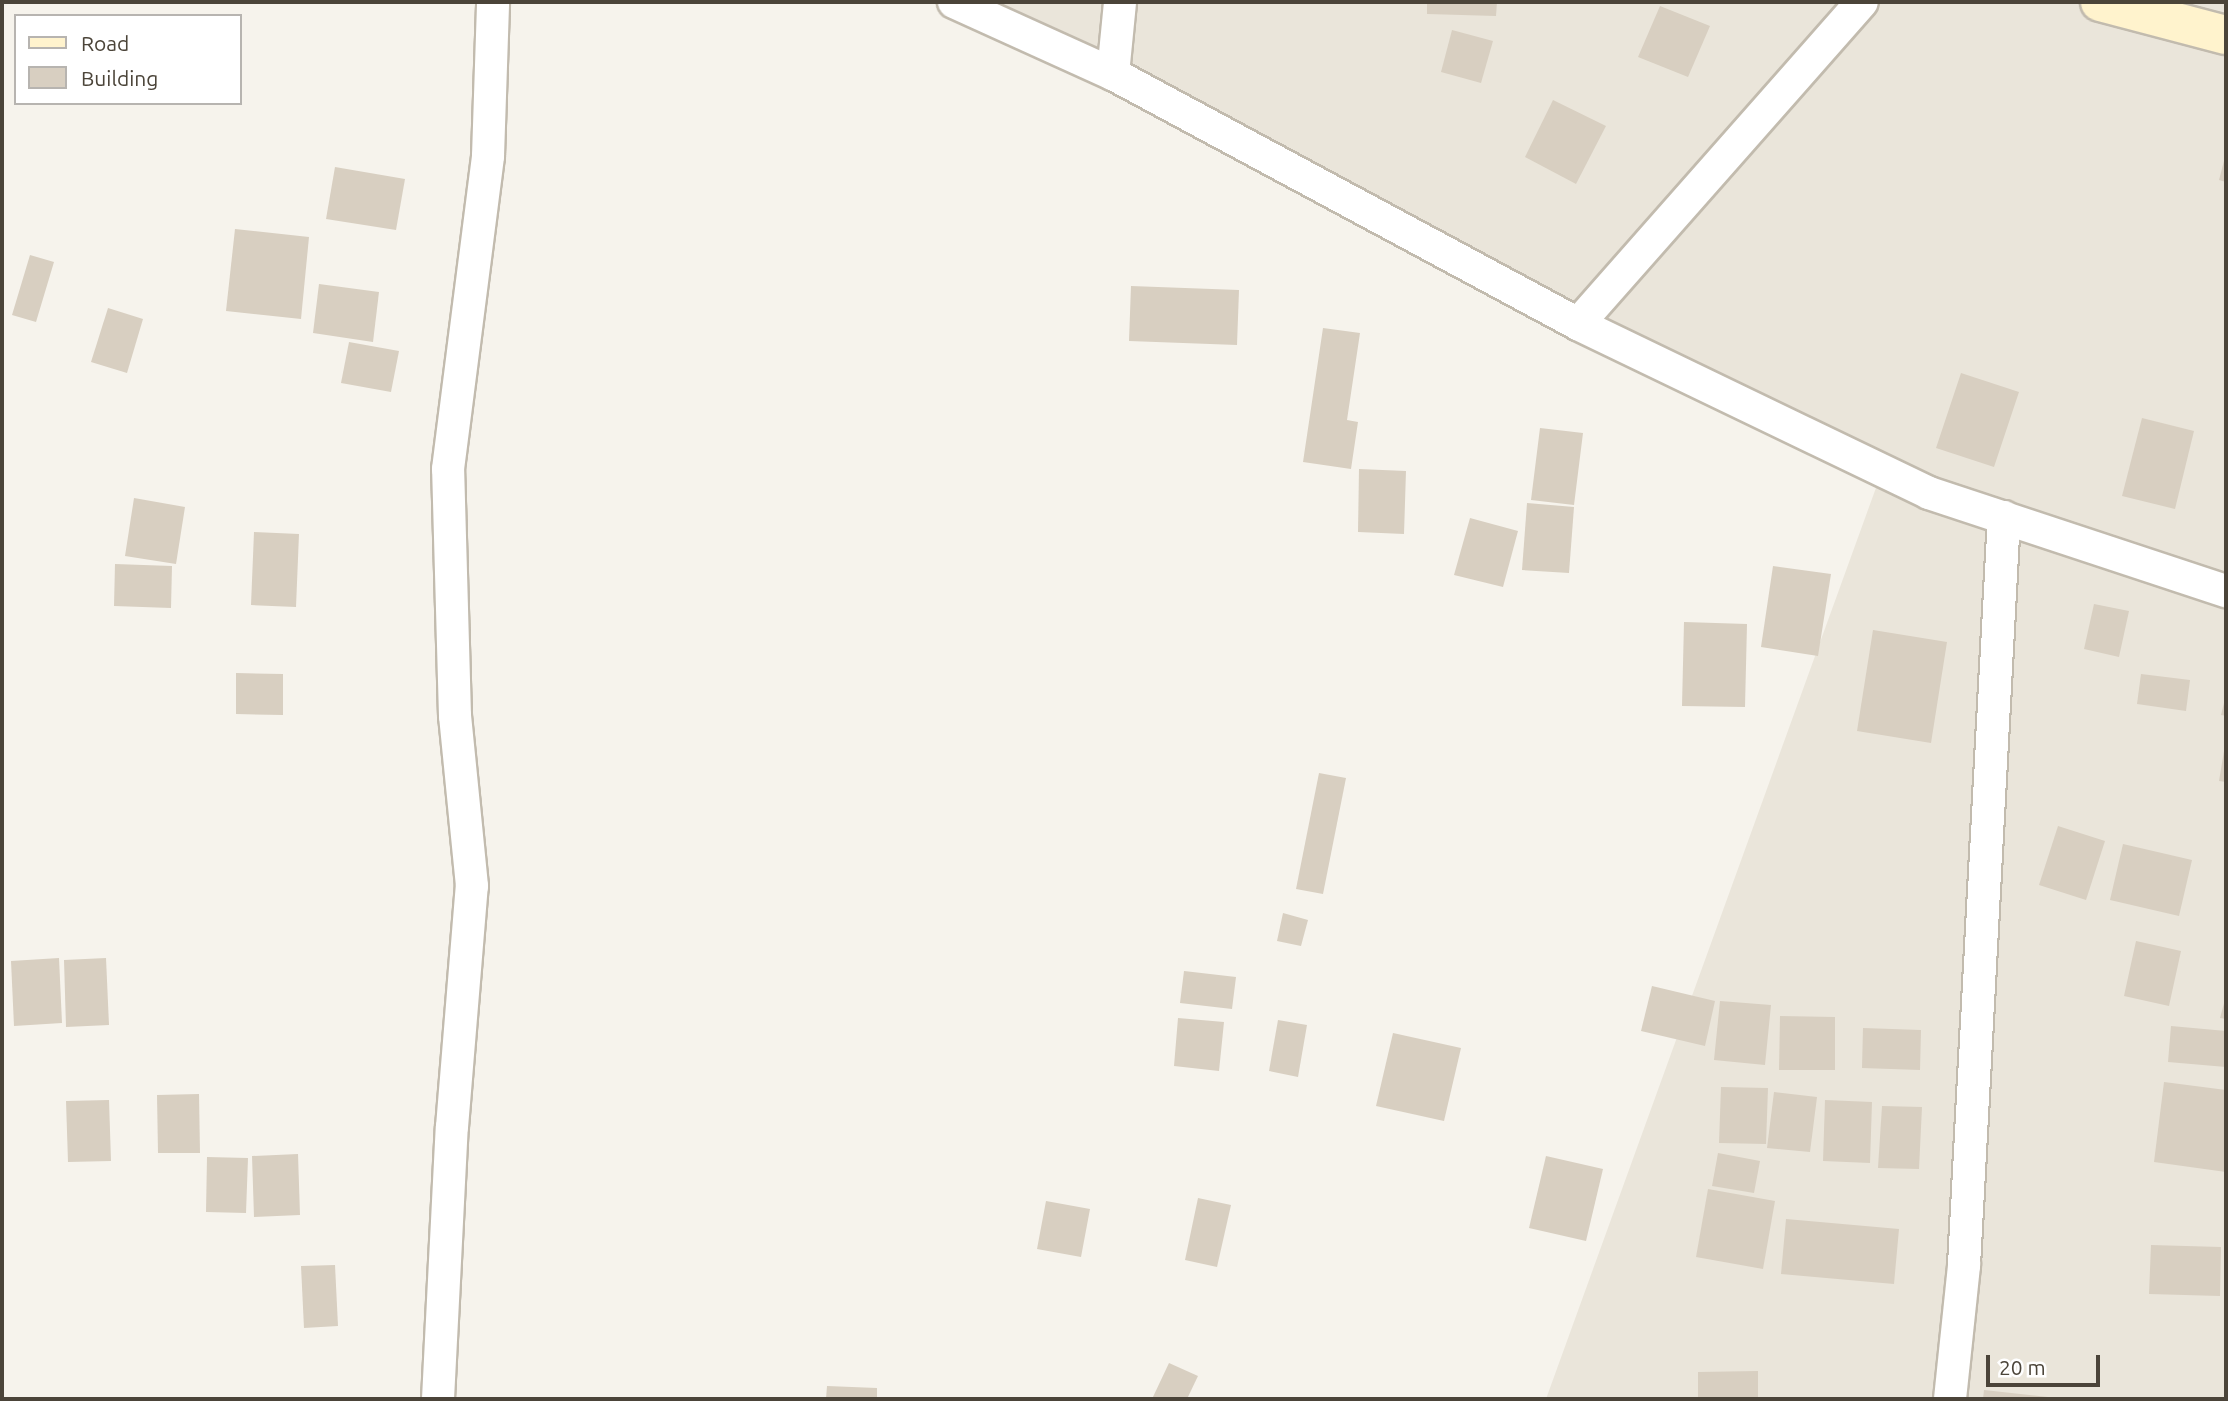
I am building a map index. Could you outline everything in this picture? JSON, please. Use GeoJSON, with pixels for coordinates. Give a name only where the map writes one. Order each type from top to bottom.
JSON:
{"type":"FeatureCollection","features":[{"type":"Feature","properties":{"kind":"street"},"geometry":{"type":"LineString","coordinates":[[438,1399],[452,1127],[472,886],[455,716],[448,469],[488,156],[493,2]]}},
{"type":"Feature","properties":{"kind":"street"},"geometry":{"type":"LineString","coordinates":[[954,2],[1113,74],[1578,324],[1929,493],[2226,591]]}},
{"type":"Feature","properties":{"kind":"street"},"geometry":{"type":"LineString","coordinates":[[1113,74],[1120,2]]}},
{"type":"Feature","properties":{"kind":"street"},"geometry":{"type":"LineString","coordinates":[[1578,324],[1862,2]]}},
{"type":"Feature","properties":{"kind":"street"},"geometry":{"type":"LineString","coordinates":[[2100,2],[2226,35]]}},
{"type":"Feature","properties":{"kind":"street"},"geometry":{"type":"LineString","coordinates":[[1950,1399],[1964,1265],[2004,517]]}},
{"type":"Feature","properties":{"kind":"shaded area"},"geometry":{"type":"Polygon","coordinates":[[[967,2],[2226,2],[2226,1399],[1546,1399],[1877,485],[967,2]]]}},
{"type":"Feature","properties":{"kind":"building"},"geometry":{"type":"Polygon","coordinates":[[[1427,2],[1497,2],[1496,16],[1427,14],[1427,2]]]}},
{"type":"Feature","properties":{"kind":"building"},"geometry":{"type":"Polygon","coordinates":[[[1660,6],[1710,26],[1688,77],[1638,57],[1660,6]]]}},
{"type":"Feature","properties":{"kind":"building"},"geometry":{"type":"Polygon","coordinates":[[[1452,30],[1493,41],[1481,83],[1441,72],[1452,30]]]}},
{"type":"Feature","properties":{"kind":"building"},"geometry":{"type":"Polygon","coordinates":[[[1553,100],[1606,126],[1576,184],[1525,157],[1553,100]]]}},
{"type":"Feature","properties":{"kind":"building"},"geometry":{"type":"Polygon","coordinates":[[[2226,157],[2226,182],[2219,180],[2226,157]]]}},
{"type":"Feature","properties":{"kind":"building"},"geometry":{"type":"Polygon","coordinates":[[[335,167],[405,179],[396,230],[326,219],[335,167]]]}},
{"type":"Feature","properties":{"kind":"building"},"geometry":{"type":"Polygon","coordinates":[[[235,229],[309,237],[301,319],[226,311],[235,229]]]}},
{"type":"Feature","properties":{"kind":"building"},"geometry":{"type":"Polygon","coordinates":[[[30,255],[54,262],[36,322],[12,315],[30,255]]]}},
{"type":"Feature","properties":{"kind":"building"},"geometry":{"type":"Polygon","coordinates":[[[319,284],[379,292],[373,342],[313,333],[319,284]]]}},
{"type":"Feature","properties":{"kind":"building"},"geometry":{"type":"Polygon","coordinates":[[[1131,286],[1239,290],[1237,345],[1129,341],[1131,286]]]}},
{"type":"Feature","properties":{"kind":"building"},"geometry":{"type":"Polygon","coordinates":[[[108,308],[143,319],[127,373],[91,362],[108,308]]]}},
{"type":"Feature","properties":{"kind":"building"},"geometry":{"type":"Polygon","coordinates":[[[1323,328],[1360,333],[1347,420],[1358,422],[1351,469],[1303,462],[1323,328]]]}},
{"type":"Feature","properties":{"kind":"building"},"geometry":{"type":"Polygon","coordinates":[[[349,342],[399,351],[391,392],[341,383],[349,342]]]}},
{"type":"Feature","properties":{"kind":"building"},"geometry":{"type":"Polygon","coordinates":[[[1961,373],[2019,392],[1994,467],[1936,448],[1961,373]]]}},
{"type":"Feature","properties":{"kind":"building"},"geometry":{"type":"Polygon","coordinates":[[[2142,418],[2194,431],[2175,509],[2122,496],[2142,418]]]}},
{"type":"Feature","properties":{"kind":"building"},"geometry":{"type":"Polygon","coordinates":[[[1540,428],[1583,433],[1574,505],[1531,500],[1540,428]]]}},
{"type":"Feature","properties":{"kind":"building"},"geometry":{"type":"Polygon","coordinates":[[[1359,469],[1406,471],[1404,534],[1358,532],[1359,469]]]}},
{"type":"Feature","properties":{"kind":"building"},"geometry":{"type":"Polygon","coordinates":[[[134,498],[185,507],[176,564],[125,556],[134,498]]]}},
{"type":"Feature","properties":{"kind":"building"},"geometry":{"type":"Polygon","coordinates":[[[1527,503],[1574,507],[1569,573],[1522,570],[1527,503]]]}},
{"type":"Feature","properties":{"kind":"building"},"geometry":{"type":"Polygon","coordinates":[[[1470,518],[1518,531],[1503,587],[1454,575],[1470,518]]]}},
{"type":"Feature","properties":{"kind":"building"},"geometry":{"type":"Polygon","coordinates":[[[254,532],[299,534],[296,607],[251,605],[254,532]]]}},
{"type":"Feature","properties":{"kind":"building"},"geometry":{"type":"Polygon","coordinates":[[[115,564],[172,566],[171,608],[114,606],[115,564]]]}},
{"type":"Feature","properties":{"kind":"building"},"geometry":{"type":"Polygon","coordinates":[[[1773,566],[1831,574],[1818,656],[1761,647],[1773,566]]]}},
{"type":"Feature","properties":{"kind":"building"},"geometry":{"type":"Polygon","coordinates":[[[2094,604],[2129,611],[2119,657],[2084,649],[2094,604]]]}},
{"type":"Feature","properties":{"kind":"building"},"geometry":{"type":"Polygon","coordinates":[[[1684,622],[1747,624],[1745,707],[1682,706],[1684,622]]]}},
{"type":"Feature","properties":{"kind":"building"},"geometry":{"type":"Polygon","coordinates":[[[1873,630],[1947,642],[1931,743],[1857,731],[1873,630]]]}},
{"type":"Feature","properties":{"kind":"building"},"geometry":{"type":"Polygon","coordinates":[[[236,673],[283,674],[283,715],[236,714],[236,673]]]}},
{"type":"Feature","properties":{"kind":"building"},"geometry":{"type":"Polygon","coordinates":[[[2141,674],[2190,680],[2186,711],[2137,704],[2141,674]]]}},
{"type":"Feature","properties":{"kind":"building"},"geometry":{"type":"Polygon","coordinates":[[[2226,699],[2226,716],[2221,715],[2226,699]]]}},
{"type":"Feature","properties":{"kind":"building"},"geometry":{"type":"Polygon","coordinates":[[[2226,745],[2226,782],[2219,781],[2226,745]]]}},
{"type":"Feature","properties":{"kind":"building"},"geometry":{"type":"Polygon","coordinates":[[[1319,773],[1346,778],[1323,894],[1296,889],[1319,773]]]}},
{"type":"Feature","properties":{"kind":"building"},"geometry":{"type":"Polygon","coordinates":[[[2058,826],[2105,841],[2086,900],[2039,885],[2058,826]]]}},
{"type":"Feature","properties":{"kind":"building"},"geometry":{"type":"Polygon","coordinates":[[[2123,844],[2192,860],[2179,916],[2110,900],[2123,844]]]}},
{"type":"Feature","properties":{"kind":"building"},"geometry":{"type":"Polygon","coordinates":[[[1283,913],[1308,920],[1301,946],[1277,941],[1283,913]]]}},
{"type":"Feature","properties":{"kind":"building"},"geometry":{"type":"Polygon","coordinates":[[[2136,941],[2181,951],[2169,1006],[2124,996],[2136,941]]]}},
{"type":"Feature","properties":{"kind":"building"},"geometry":{"type":"Polygon","coordinates":[[[59,958],[62,1023],[14,1026],[11,961],[59,958]]]}},
{"type":"Feature","properties":{"kind":"building"},"geometry":{"type":"Polygon","coordinates":[[[106,958],[109,1025],[66,1027],[64,960],[106,958]]]}},
{"type":"Feature","properties":{"kind":"building"},"geometry":{"type":"Polygon","coordinates":[[[1184,971],[1236,977],[1232,1009],[1180,1003],[1184,971]]]}},
{"type":"Feature","properties":{"kind":"building"},"geometry":{"type":"Polygon","coordinates":[[[1652,986],[1715,1001],[1705,1046],[1641,1031],[1652,986]]]}},
{"type":"Feature","properties":{"kind":"building"},"geometry":{"type":"Polygon","coordinates":[[[2226,996],[2226,1019],[2220,1018],[2226,996]]]}},
{"type":"Feature","properties":{"kind":"building"},"geometry":{"type":"Polygon","coordinates":[[[1720,1001],[1771,1005],[1765,1065],[1714,1060],[1720,1001]]]}},
{"type":"Feature","properties":{"kind":"building"},"geometry":{"type":"Polygon","coordinates":[[[1780,1016],[1835,1017],[1835,1070],[1779,1070],[1780,1016]]]}},
{"type":"Feature","properties":{"kind":"building"},"geometry":{"type":"Polygon","coordinates":[[[1178,1018],[1224,1022],[1219,1071],[1174,1066],[1178,1018]]]}},
{"type":"Feature","properties":{"kind":"building"},"geometry":{"type":"Polygon","coordinates":[[[1278,1020],[1307,1025],[1298,1077],[1269,1071],[1278,1020]]]}},
{"type":"Feature","properties":{"kind":"building"},"geometry":{"type":"Polygon","coordinates":[[[2171,1026],[2226,1031],[2226,1067],[2168,1062],[2171,1026]]]}},
{"type":"Feature","properties":{"kind":"building"},"geometry":{"type":"Polygon","coordinates":[[[1863,1028],[1921,1030],[1920,1070],[1862,1068],[1863,1028]]]}},
{"type":"Feature","properties":{"kind":"building"},"geometry":{"type":"Polygon","coordinates":[[[1393,1033],[1461,1048],[1444,1121],[1376,1106],[1393,1033]]]}},
{"type":"Feature","properties":{"kind":"building"},"geometry":{"type":"Polygon","coordinates":[[[2164,1082],[2226,1090],[2226,1172],[2154,1162],[2164,1082]]]}},
{"type":"Feature","properties":{"kind":"building"},"geometry":{"type":"Polygon","coordinates":[[[1721,1087],[1768,1088],[1766,1144],[1719,1143],[1721,1087]]]}},
{"type":"Feature","properties":{"kind":"building"},"geometry":{"type":"Polygon","coordinates":[[[1774,1092],[1817,1097],[1810,1152],[1767,1148],[1774,1092]]]}},
{"type":"Feature","properties":{"kind":"building"},"geometry":{"type":"Polygon","coordinates":[[[199,1094],[200,1153],[158,1153],[157,1095],[199,1094]]]}},
{"type":"Feature","properties":{"kind":"building"},"geometry":{"type":"Polygon","coordinates":[[[109,1100],[111,1161],[68,1162],[66,1101],[109,1100]]]}},
{"type":"Feature","properties":{"kind":"building"},"geometry":{"type":"Polygon","coordinates":[[[1825,1100],[1872,1102],[1870,1163],[1823,1161],[1825,1100]]]}},
{"type":"Feature","properties":{"kind":"building"},"geometry":{"type":"Polygon","coordinates":[[[1882,1106],[1922,1107],[1919,1169],[1878,1168],[1882,1106]]]}},
{"type":"Feature","properties":{"kind":"building"},"geometry":{"type":"Polygon","coordinates":[[[1718,1153],[1760,1161],[1754,1193],[1712,1186],[1718,1153]]]}},
{"type":"Feature","properties":{"kind":"building"},"geometry":{"type":"Polygon","coordinates":[[[298,1154],[300,1215],[254,1217],[252,1156],[298,1154]]]}},
{"type":"Feature","properties":{"kind":"building"},"geometry":{"type":"Polygon","coordinates":[[[1546,1156],[1603,1169],[1586,1241],[1529,1228],[1546,1156]]]}},
{"type":"Feature","properties":{"kind":"building"},"geometry":{"type":"Polygon","coordinates":[[[207,1157],[248,1158],[246,1213],[206,1212],[207,1157]]]}},
{"type":"Feature","properties":{"kind":"building"},"geometry":{"type":"Polygon","coordinates":[[[1708,1189],[1775,1201],[1763,1269],[1696,1257],[1708,1189]]]}},
{"type":"Feature","properties":{"kind":"building"},"geometry":{"type":"Polygon","coordinates":[[[1198,1198],[1231,1205],[1217,1267],[1185,1260],[1198,1198]]]}},
{"type":"Feature","properties":{"kind":"building"},"geometry":{"type":"Polygon","coordinates":[[[1046,1201],[1090,1209],[1081,1257],[1037,1249],[1046,1201]]]}},
{"type":"Feature","properties":{"kind":"building"},"geometry":{"type":"Polygon","coordinates":[[[1786,1219],[1899,1229],[1894,1284],[1781,1274],[1786,1219]]]}},
{"type":"Feature","properties":{"kind":"building"},"geometry":{"type":"Polygon","coordinates":[[[2151,1245],[2221,1247],[2220,1296],[2149,1294],[2151,1245]]]}},
{"type":"Feature","properties":{"kind":"building"},"geometry":{"type":"Polygon","coordinates":[[[335,1265],[338,1326],[304,1328],[301,1266],[335,1265]]]}},
{"type":"Feature","properties":{"kind":"building"},"geometry":{"type":"Polygon","coordinates":[[[1169,1363],[1198,1376],[1187,1399],[1152,1399],[1169,1363]]]}},
{"type":"Feature","properties":{"kind":"building"},"geometry":{"type":"Polygon","coordinates":[[[1758,1371],[1758,1399],[1698,1399],[1698,1372],[1758,1371]]]}},
{"type":"Feature","properties":{"kind":"building"},"geometry":{"type":"Polygon","coordinates":[[[827,1386],[877,1388],[877,1399],[826,1399],[827,1386]]]}},
{"type":"Feature","properties":{"kind":"building"},"geometry":{"type":"Polygon","coordinates":[[[1984,1390],[2048,1397],[2048,1399],[1983,1399],[1984,1390]]]}}]}
